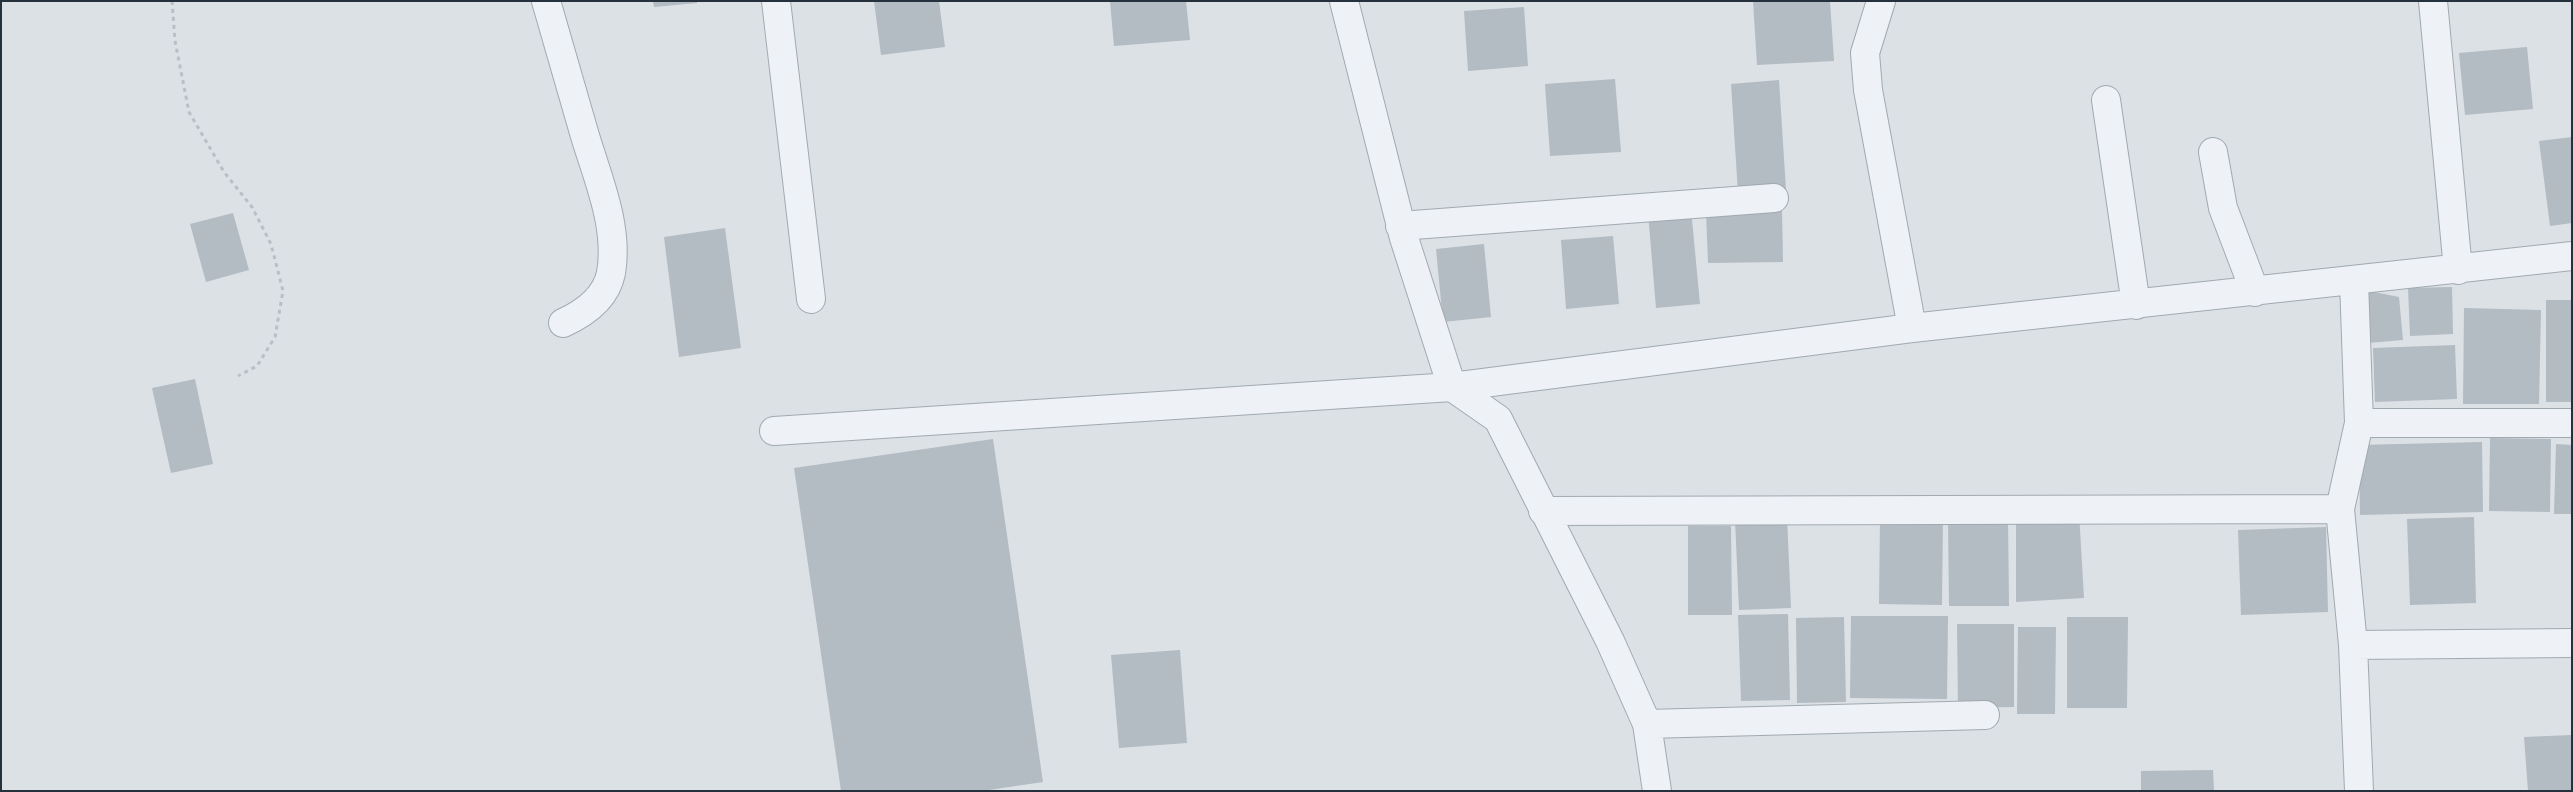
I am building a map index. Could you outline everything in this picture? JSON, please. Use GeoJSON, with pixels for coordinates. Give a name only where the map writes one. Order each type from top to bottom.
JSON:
{"type":"FeatureCollection","features":[{"type":"Feature","properties":{"kind":"street"},"geometry":{"type":"LineString","coordinates":[[546,1],[606,203],[614,246],[610,274],[600,297],[582,315],[564,323]]}},
{"type":"Feature","properties":{"kind":"street"},"geometry":{"type":"LineString","coordinates":[[776,1],[812,299]]}},
{"type":"Feature","properties":{"kind":"street"},"geometry":{"type":"LineString","coordinates":[[1344,1],[1400,226],[1452,387],[1498,419],[1610,641],[1647,724],[1657,791]]}},
{"type":"Feature","properties":{"kind":"street"},"geometry":{"type":"LineString","coordinates":[[1881,1],[1865,53],[1868,90],[1912,328]]}},
{"type":"Feature","properties":{"kind":"street"},"geometry":{"type":"LineString","coordinates":[[2432,1],[2458,270]]}},
{"type":"Feature","properties":{"kind":"street"},"geometry":{"type":"LineString","coordinates":[[2106,100],[2136,305]]}},
{"type":"Feature","properties":{"kind":"street"},"geometry":{"type":"LineString","coordinates":[[2214,152],[2223,208],[2255,292]]}},
{"type":"Feature","properties":{"kind":"street"},"geometry":{"type":"LineString","coordinates":[[1400,226],[1774,198]]}},
{"type":"Feature","properties":{"kind":"street"},"geometry":{"type":"LineString","coordinates":[[774,431],[1452,387],[1912,328],[2458,270],[2572,256]]}},
{"type":"Feature","properties":{"kind":"street"},"geometry":{"type":"LineString","coordinates":[[2354,281],[2359,423],[2340,509],[2353,645],[2359,791]]}},
{"type":"Feature","properties":{"kind":"street"},"geometry":{"type":"LineString","coordinates":[[2359,423],[2572,423]]}},
{"type":"Feature","properties":{"kind":"street"},"geometry":{"type":"LineString","coordinates":[[1544,511],[2340,509]]}},
{"type":"Feature","properties":{"kind":"street"},"geometry":{"type":"LineString","coordinates":[[2353,645],[2572,643]]}},
{"type":"Feature","properties":{"kind":"street"},"geometry":{"type":"LineString","coordinates":[[1647,724],[1985,715]]}},
{"type":"Feature","properties":{"kind":"path"},"geometry":{"type":"LineString","coordinates":[[172,1],[176,40],[189,112],[224,172],[252,207],[271,244],[283,291],[275,337],[257,366],[238,376]]}},
{"type":"Feature","properties":{"kind":"building"},"geometry":{"type":"Polygon","coordinates":[[[653,1],[697,1],[697,3],[654,7],[653,1]]]}},
{"type":"Feature","properties":{"kind":"building"},"geometry":{"type":"Polygon","coordinates":[[[874,1],[939,1],[945,47],[881,55],[874,1]]]}},
{"type":"Feature","properties":{"kind":"building"},"geometry":{"type":"Polygon","coordinates":[[[1110,1],[1186,1],[1190,40],[1114,46],[1110,1]]]}},
{"type":"Feature","properties":{"kind":"building"},"geometry":{"type":"Polygon","coordinates":[[[1753,1],[1830,1],[1834,61],[1757,65],[1753,1]]]}},
{"type":"Feature","properties":{"kind":"building"},"geometry":{"type":"Polygon","coordinates":[[[1524,7],[1528,66],[1468,71],[1464,11],[1524,7]]]}},
{"type":"Feature","properties":{"kind":"building"},"geometry":{"type":"Polygon","coordinates":[[[2527,47],[2533,109],[2465,115],[2459,53],[2527,47]]]}},
{"type":"Feature","properties":{"kind":"building"},"geometry":{"type":"Polygon","coordinates":[[[1615,79],[1621,152],[1550,156],[1545,84],[1615,79]]]}},
{"type":"Feature","properties":{"kind":"building"},"geometry":{"type":"Polygon","coordinates":[[[1779,80],[1786,190],[1738,193],[1731,84],[1779,80]]]}},
{"type":"Feature","properties":{"kind":"building"},"geometry":{"type":"Polygon","coordinates":[[[2572,137],[2572,223],[2550,226],[2539,141],[2572,137]]]}},
{"type":"Feature","properties":{"kind":"building"},"geometry":{"type":"Polygon","coordinates":[[[1691,209],[1700,304],[1656,308],[1648,213],[1691,209]]]}},
{"type":"Feature","properties":{"kind":"building"},"geometry":{"type":"Polygon","coordinates":[[[1782,209],[1783,262],[1708,263],[1706,211],[1782,209]]]}},
{"type":"Feature","properties":{"kind":"building"},"geometry":{"type":"Polygon","coordinates":[[[233,213],[249,270],[206,282],[190,224],[233,213]]]}},
{"type":"Feature","properties":{"kind":"building"},"geometry":{"type":"Polygon","coordinates":[[[725,228],[741,348],[679,357],[664,237],[725,228]]]}},
{"type":"Feature","properties":{"kind":"building"},"geometry":{"type":"Polygon","coordinates":[[[1613,236],[1619,304],[1566,309],[1561,240],[1613,236]]]}},
{"type":"Feature","properties":{"kind":"building"},"geometry":{"type":"Polygon","coordinates":[[[1484,244],[1491,317],[1443,322],[1436,249],[1484,244]]]}},
{"type":"Feature","properties":{"kind":"building"},"geometry":{"type":"Polygon","coordinates":[[[2452,287],[2453,334],[2410,336],[2408,288],[2452,287]]]}},
{"type":"Feature","properties":{"kind":"building"},"geometry":{"type":"Polygon","coordinates":[[[2364,290],[2399,297],[2403,340],[2368,343],[2364,290]]]}},
{"type":"Feature","properties":{"kind":"building"},"geometry":{"type":"Polygon","coordinates":[[[2546,300],[2572,300],[2572,402],[2546,402],[2546,300]]]}},
{"type":"Feature","properties":{"kind":"building"},"geometry":{"type":"Polygon","coordinates":[[[2464,308],[2541,310],[2539,404],[2463,404],[2464,308]]]}},
{"type":"Feature","properties":{"kind":"building"},"geometry":{"type":"Polygon","coordinates":[[[2455,345],[2457,399],[2375,402],[2373,348],[2455,345]]]}},
{"type":"Feature","properties":{"kind":"building"},"geometry":{"type":"Polygon","coordinates":[[[195,379],[213,464],[171,473],[152,388],[195,379]]]}},
{"type":"Feature","properties":{"kind":"building"},"geometry":{"type":"Polygon","coordinates":[[[2490,438],[2551,439],[2550,512],[2489,511],[2490,438]]]}},
{"type":"Feature","properties":{"kind":"building"},"geometry":{"type":"Polygon","coordinates":[[[993,439],[1043,782],[982,791],[841,791],[794,468],[993,439]]]}},
{"type":"Feature","properties":{"kind":"building"},"geometry":{"type":"Polygon","coordinates":[[[2482,442],[2483,512],[2360,515],[2359,445],[2482,442]]]}},
{"type":"Feature","properties":{"kind":"building"},"geometry":{"type":"Polygon","coordinates":[[[2556,444],[2572,445],[2572,514],[2554,514],[2556,444]]]}},
{"type":"Feature","properties":{"kind":"building"},"geometry":{"type":"Polygon","coordinates":[[[2079,512],[2084,598],[2016,602],[2016,517],[2079,512]]]}},
{"type":"Feature","properties":{"kind":"building"},"geometry":{"type":"Polygon","coordinates":[[[1787,517],[1791,608],[1739,610],[1735,520],[1787,517]]]}},
{"type":"Feature","properties":{"kind":"building"},"geometry":{"type":"Polygon","coordinates":[[[2474,517],[2476,603],[2410,605],[2407,519],[2474,517]]]}},
{"type":"Feature","properties":{"kind":"building"},"geometry":{"type":"Polygon","coordinates":[[[1880,518],[1943,518],[1942,605],[1879,604],[1880,518]]]}},
{"type":"Feature","properties":{"kind":"building"},"geometry":{"type":"Polygon","coordinates":[[[2008,518],[2009,606],[1949,606],[1948,519],[2008,518]]]}},
{"type":"Feature","properties":{"kind":"building"},"geometry":{"type":"Polygon","coordinates":[[[1688,526],[1731,526],[1732,615],[1688,615],[1688,526]]]}},
{"type":"Feature","properties":{"kind":"building"},"geometry":{"type":"Polygon","coordinates":[[[2326,527],[2328,612],[2241,615],[2238,530],[2326,527]]]}},
{"type":"Feature","properties":{"kind":"building"},"geometry":{"type":"Polygon","coordinates":[[[1788,614],[1790,700],[1741,701],[1738,615],[1788,614]]]}},
{"type":"Feature","properties":{"kind":"building"},"geometry":{"type":"Polygon","coordinates":[[[1851,616],[1948,616],[1947,699],[1850,698],[1851,616]]]}},
{"type":"Feature","properties":{"kind":"building"},"geometry":{"type":"Polygon","coordinates":[[[1844,617],[1846,702],[1797,703],[1796,618],[1844,617]]]}},
{"type":"Feature","properties":{"kind":"building"},"geometry":{"type":"Polygon","coordinates":[[[2067,617],[2128,617],[2127,708],[2067,708],[2067,617]]]}},
{"type":"Feature","properties":{"kind":"building"},"geometry":{"type":"Polygon","coordinates":[[[1957,624],[2014,624],[2014,707],[1958,708],[1957,624]]]}},
{"type":"Feature","properties":{"kind":"building"},"geometry":{"type":"Polygon","coordinates":[[[2018,627],[2056,627],[2055,714],[2017,714],[2018,627]]]}},
{"type":"Feature","properties":{"kind":"building"},"geometry":{"type":"Polygon","coordinates":[[[1180,650],[1187,743],[1119,748],[1111,655],[1180,650]]]}},
{"type":"Feature","properties":{"kind":"building"},"geometry":{"type":"Polygon","coordinates":[[[2572,735],[2572,791],[2528,791],[2524,737],[2572,735]]]}},
{"type":"Feature","properties":{"kind":"building"},"geometry":{"type":"Polygon","coordinates":[[[2213,770],[2214,791],[2141,791],[2141,771],[2213,770]]]}}]}
